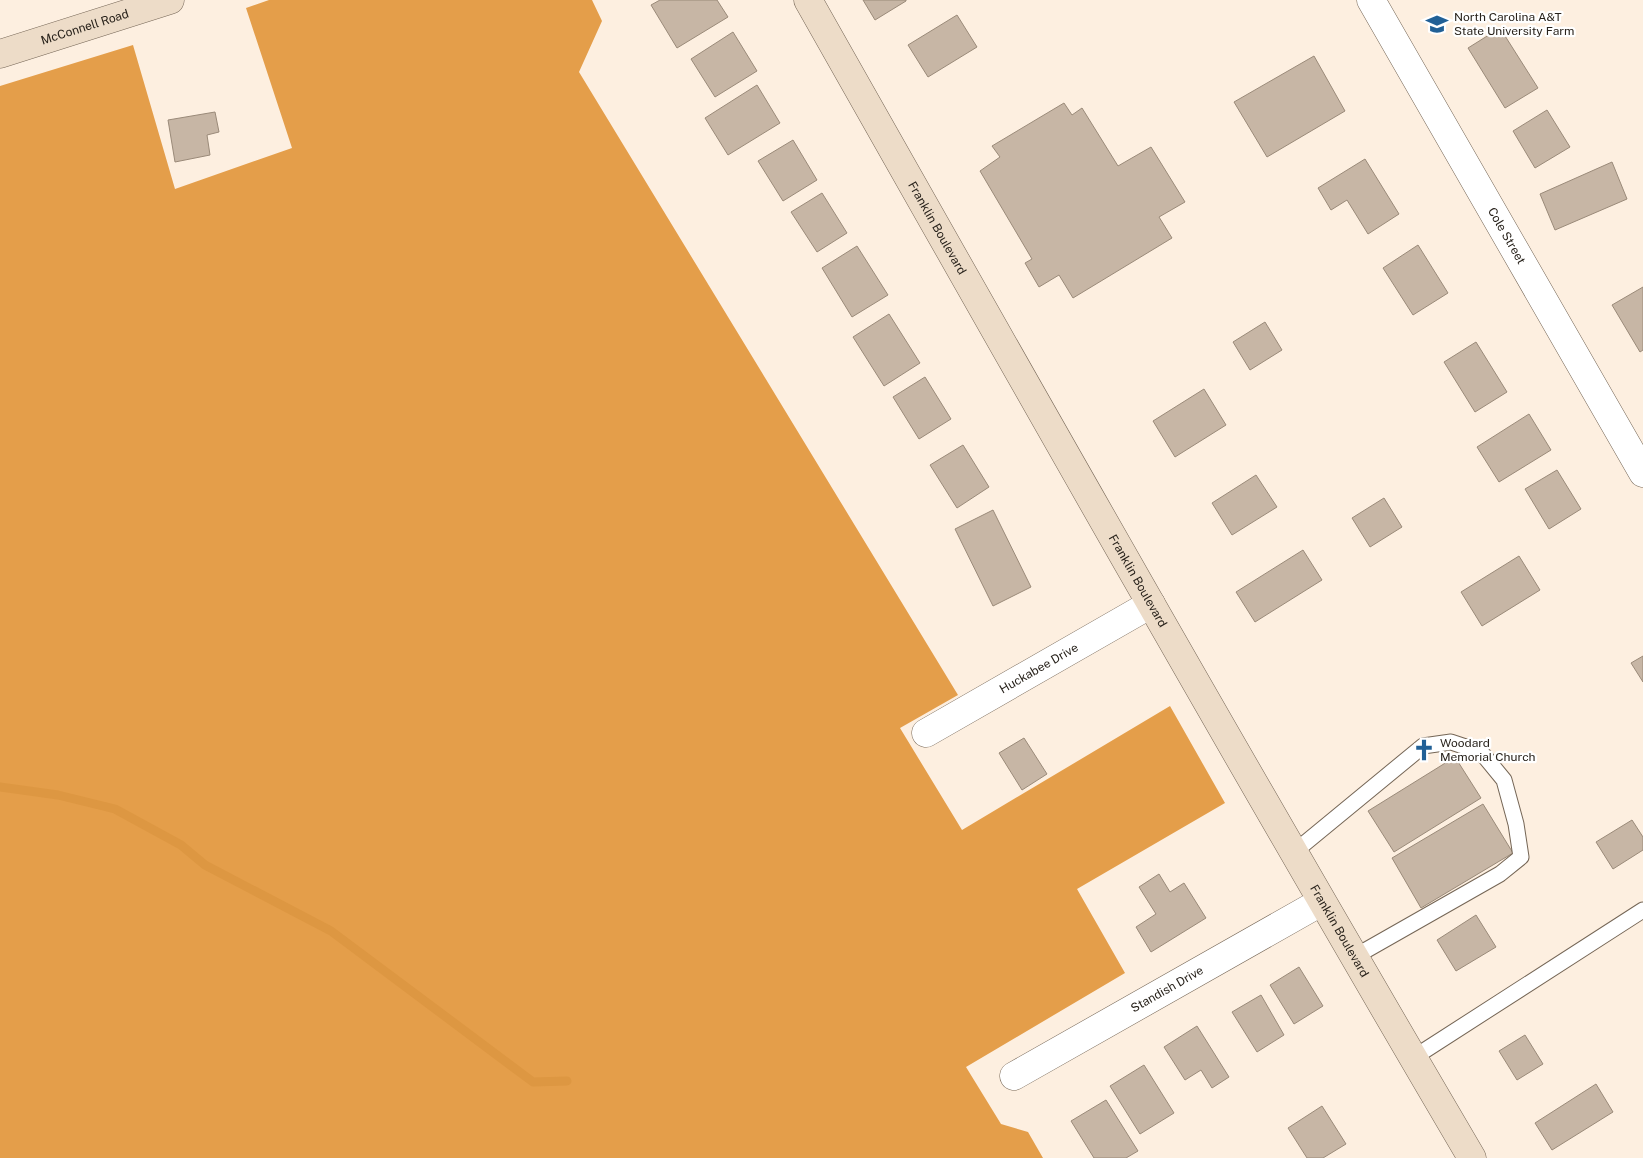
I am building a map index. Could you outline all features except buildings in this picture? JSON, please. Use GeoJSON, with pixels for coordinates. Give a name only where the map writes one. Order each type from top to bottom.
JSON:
{"type":"FeatureCollection","features":[{"type":"Feature","properties":{"kind":"street","name":"McConnell Road"},"geometry":{"type":"LineString","coordinates":[[0,54],[170,0]]}},
{"type":"Feature","properties":{"kind":"street","name":"Franklin Boulevard"},"geometry":{"type":"LineString","coordinates":[[808,0],[1321,902],[1472,1158]]}},
{"type":"Feature","properties":{"kind":"street","name":"Cole Street"},"geometry":{"type":"LineString","coordinates":[[1371,0],[1643,473]]}},
{"type":"Feature","properties":{"kind":"street","name":"Huckabee Drive"},"geometry":{"type":"LineString","coordinates":[[926,733],[1151,604]]}},
{"type":"Feature","properties":{"kind":"street","name":"Standish Drive"},"geometry":{"type":"LineString","coordinates":[[1014,1076],[1321,902]]}},
{"type":"Feature","properties":{"kind":"lane"},"geometry":{"type":"LineString","coordinates":[[1293,853],[1423,746],[1451,742],[1481,752],[1504,780],[1516,824],[1521,857],[1500,874],[1354,957]]}},
{"type":"Feature","properties":{"kind":"lane"},"geometry":{"type":"LineString","coordinates":[[1413,1058],[1643,910]]}},
{"type":"Feature","properties":{"kind":"shaded area"},"geometry":{"type":"Polygon","coordinates":[[[269,0],[592,0],[602,21],[579,72],[958,695],[900,728],[962,830],[1170,706],[1225,803],[1077,889],[1125,973],[966,1067],[1001,1124],[1028,1132],[1043,1158],[0,1158],[0,86],[133,45],[175,189],[292,148],[246,8],[269,0]]]}},
{"type":"Feature","properties":{"kind":"waterway"},"geometry":{"type":"LineString","coordinates":[[0,787],[58,795],[115,809],[181,845],[205,865],[331,931],[533,1082],[567,1081]]}},
{"type":"Feature","properties":{"kind":"place","name":"North Carolina A&T State University Farm"},"geometry":{"type":"Point","coordinates":[1437,24]}},
{"type":"Feature","properties":{"kind":"place","name":"Woodard Memorial Church"},"geometry":{"type":"Point","coordinates":[1424,750]}}]}
